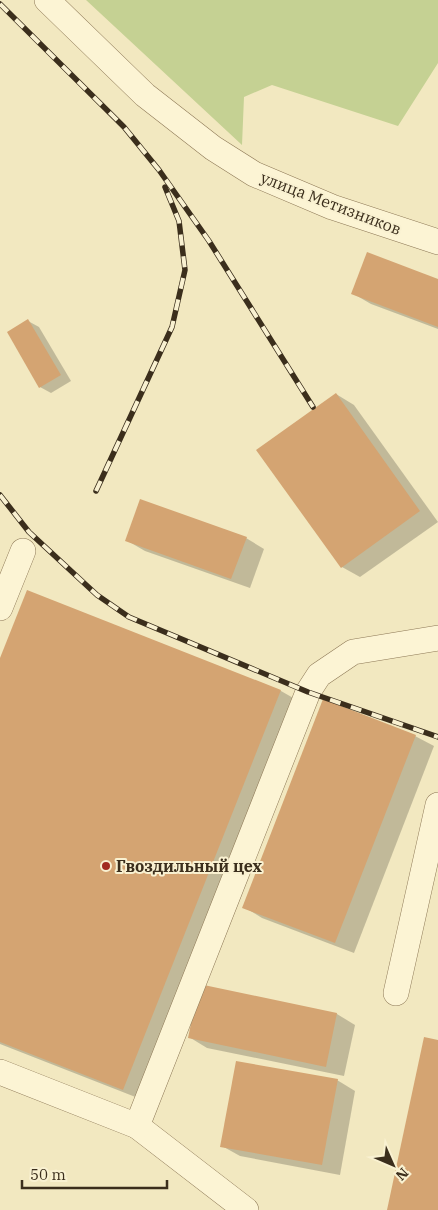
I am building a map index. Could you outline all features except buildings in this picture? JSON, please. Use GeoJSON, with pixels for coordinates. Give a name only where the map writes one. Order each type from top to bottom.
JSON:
{"type":"FeatureCollection","features":[{"type":"Feature","properties":{"kind":"street","name":"улица Метизников"},"geometry":{"type":"LineString","coordinates":[[47,0],[145,95],[213,148],[254,174],[332,207],[438,242]]}},
{"type":"Feature","properties":{"kind":"street"},"geometry":{"type":"LineString","coordinates":[[0,608],[23,551]]}},
{"type":"Feature","properties":{"kind":"street"},"geometry":{"type":"LineString","coordinates":[[137,1126],[308,692],[319,675],[353,652],[438,638]]}},
{"type":"Feature","properties":{"kind":"street"},"geometry":{"type":"LineString","coordinates":[[396,993],[438,805]]}},
{"type":"Feature","properties":{"kind":"street"},"geometry":{"type":"LineString","coordinates":[[0,1072],[137,1126],[246,1210]]}},
{"type":"Feature","properties":{"kind":"green space"},"geometry":{"type":"Polygon","coordinates":[[[86,0],[438,0],[438,63],[398,126],[272,85],[244,97],[242,145],[86,0]]]}},
{"type":"Feature","properties":{"kind":"railway"},"geometry":{"type":"LineString","coordinates":[[0,4],[124,127],[159,170],[209,241],[313,407]]}},
{"type":"Feature","properties":{"kind":"railway"},"geometry":{"type":"LineString","coordinates":[[96,491],[172,327],[185,270],[179,221],[165,187]]}},
{"type":"Feature","properties":{"kind":"railway"},"geometry":{"type":"LineString","coordinates":[[0,495],[29,532],[97,595],[129,617],[308,692],[438,737]]}},
{"type":"Feature","properties":{"kind":"place","name":"Гвоздильный цех"},"geometry":{"type":"Point","coordinates":[106,866]}}]}
